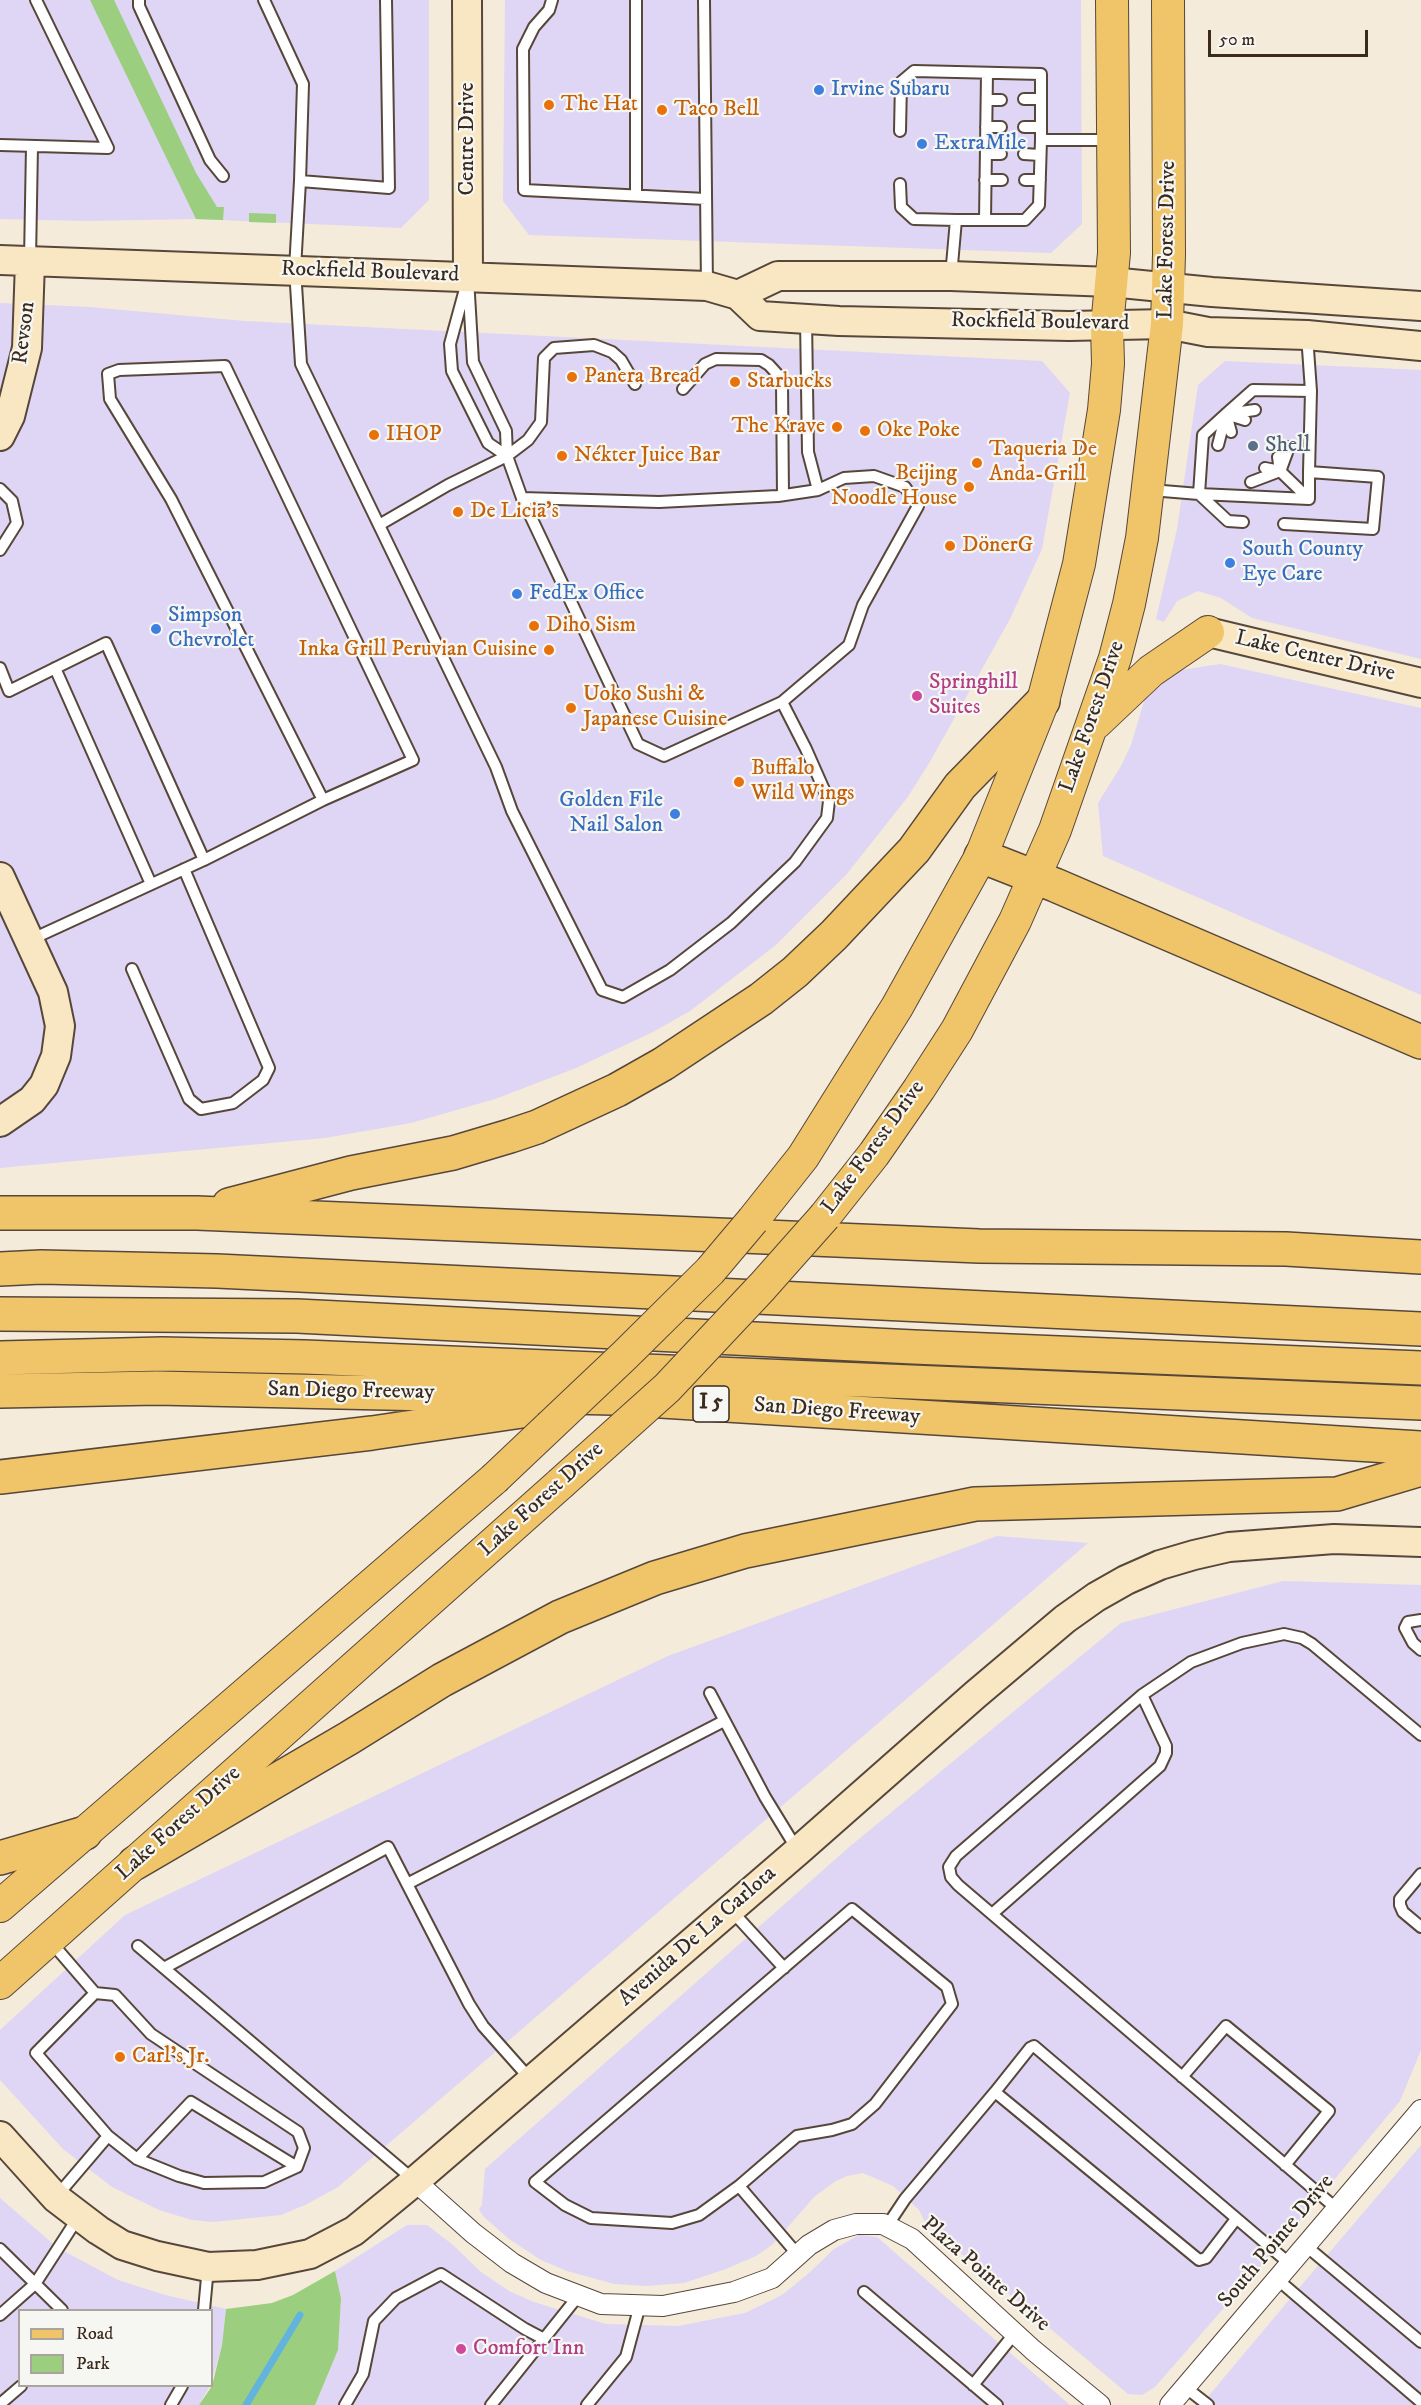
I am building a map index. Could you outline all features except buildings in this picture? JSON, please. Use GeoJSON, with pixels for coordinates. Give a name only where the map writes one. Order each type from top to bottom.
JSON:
{"type":"FeatureCollection","features":[{"type":"Feature","properties":{"kind":"highway"},"geometry":{"type":"LineString","coordinates":[[197,1213],[351,1173],[453,1153],[510,1136],[537,1127],[617,1090],[663,1064],[761,999],[795,972],[834,935],[914,850],[960,786],[1042,701]]}},
{"type":"Feature","properties":{"kind":"highway"},"geometry":{"type":"LineString","coordinates":[[981,856],[1421,1042]]}},
{"type":"Feature","properties":{"kind":"highway"},"geometry":{"type":"LineString","coordinates":[[0,1213],[197,1213],[979,1246],[1286,1249],[1421,1257]]}},
{"type":"Feature","properties":{"kind":"highway"},"geometry":{"type":"LineString","coordinates":[[0,1269],[40,1267],[217,1271],[1421,1329]]}},
{"type":"Feature","properties":{"kind":"highway"},"geometry":{"type":"LineString","coordinates":[[0,1314],[297,1316],[914,1347],[1421,1368]]}},
{"type":"Feature","properties":{"kind":"highway"},"geometry":{"type":"LineString","coordinates":[[0,1358],[162,1354],[316,1357],[1421,1403]]}},
{"type":"Feature","properties":{"kind":"highway","name":"San Diego Freeway"},"geometry":{"type":"LineString","coordinates":[[0,1391],[157,1388],[614,1398],[1421,1448]]}},
{"type":"Feature","properties":{"kind":"highway"},"geometry":{"type":"LineString","coordinates":[[0,1477],[372,1433],[614,1398]]}},
{"type":"Feature","properties":{"kind":"highway"},"geometry":{"type":"LineString","coordinates":[[135,1863],[349,1738],[442,1680],[560,1617],[655,1578],[744,1551],[975,1504],[1338,1494],[1421,1469]]}},
{"type":"Feature","properties":{"kind":"highway"},"geometry":{"type":"LineString","coordinates":[[0,1858],[86,1833]]}},
{"type":"Feature","properties":{"kind":"main road","name":"Centre Drive"},"geometry":{"type":"LineString","coordinates":[[467,0],[468,277]]}},
{"type":"Feature","properties":{"kind":"main road"},"geometry":{"type":"LineString","coordinates":[[0,1906],[494,1479],[710,1271],[803,1157],[846,1092],[897,1007],[981,856],[1042,701],[1079,564],[1104,410],[1108,364],[1107,326],[1114,253],[1113,0]]}},
{"type":"Feature","properties":{"kind":"main road","name":"Lake Forest Drive"},"geometry":{"type":"LineString","coordinates":[[0,1983],[667,1388],[825,1216],[874,1154],[957,1030],[1015,921],[1055,830],[1093,726],[1115,658],[1129,604],[1142,538],[1167,324],[1168,0]]}},
{"type":"Feature","properties":{"kind":"main road","name":"Rockfield Boulevard"},"geometry":{"type":"LineString","coordinates":[[0,260],[295,269],[707,286],[738,295],[760,315],[1107,326],[1167,324],[1208,332],[1307,335],[1421,346]]}},
{"type":"Feature","properties":{"kind":"main road","name":"Revson"},"geometry":{"type":"LineString","coordinates":[[0,436],[10,416],[27,348],[30,262]]}},
{"type":"Feature","properties":{"kind":"main road","name":"Rockfield Boulevard"},"geometry":{"type":"LineString","coordinates":[[738,295],[778,276],[951,276],[1112,282],[1421,306]]}},
{"type":"Feature","properties":{"kind":"main road"},"geometry":{"type":"LineString","coordinates":[[1093,726],[1151,672],[1209,632]]}},
{"type":"Feature","properties":{"kind":"main road","name":"Lake Center Drive"},"geometry":{"type":"LineString","coordinates":[[1209,632],[1421,683]]}},
{"type":"Feature","properties":{"kind":"main road"},"geometry":{"type":"LineString","coordinates":[[0,877],[53,992],[58,1012],[60,1038],[50,1074],[38,1094],[14,1115],[0,1122]]}},
{"type":"Feature","properties":{"kind":"main road","name":"Avenida De La Carlota"},"geometry":{"type":"LineString","coordinates":[[0,2136],[56,2198],[122,2245],[157,2256],[208,2267],[258,2265],[310,2254],[354,2232],[798,1851],[975,1695],[1056,1626],[1096,1597],[1126,1580],[1183,1558],[1229,1548],[1334,1539],[1421,1542]]}},
{"type":"Feature","properties":{"kind":"street","name":"South Pointe Drive"},"geometry":{"type":"LineString","coordinates":[[1170,2405],[1421,2110]]}},
{"type":"Feature","properties":{"kind":"street","name":"Plaza Pointe Drive"},"geometry":{"type":"LineString","coordinates":[[415,2181],[473,2233],[513,2263],[546,2283],[601,2304],[663,2306],[734,2292],[772,2278],[809,2245],[834,2230],[856,2224],[883,2224],[912,2239],[1015,2333],[1100,2405]]}},
{"type":"Feature","properties":{"kind":"lane"},"geometry":{"type":"LineString","coordinates":[[0,145],[108,148],[36,0]]}},
{"type":"Feature","properties":{"kind":"lane"},"geometry":{"type":"LineString","coordinates":[[139,0],[139,6],[210,160],[223,176]]}},
{"type":"Feature","properties":{"kind":"lane"},"geometry":{"type":"LineString","coordinates":[[264,0],[303,84],[295,269],[301,364],[496,767],[512,811],[602,990],[623,996],[670,970],[731,923],[795,862],[827,818],[829,801],[782,702]]}},
{"type":"Feature","properties":{"kind":"lane"},"geometry":{"type":"LineString","coordinates":[[300,181],[389,188],[386,0]]}},
{"type":"Feature","properties":{"kind":"lane"},"geometry":{"type":"LineString","coordinates":[[552,0],[549,10],[534,27],[523,49],[524,190],[706,199]]}},
{"type":"Feature","properties":{"kind":"lane"},"geometry":{"type":"LineString","coordinates":[[636,0],[636,195]]}},
{"type":"Feature","properties":{"kind":"lane"},"geometry":{"type":"LineString","coordinates":[[704,0],[707,286]]}},
{"type":"Feature","properties":{"kind":"lane"},"geometry":{"type":"LineString","coordinates":[[900,131],[901,82],[915,71],[1041,74],[1039,205],[1025,220],[914,219],[901,207],[900,184]]}},
{"type":"Feature","properties":{"kind":"lane"},"geometry":{"type":"LineString","coordinates":[[985,220],[987,73]]}},
{"type":"Feature","properties":{"kind":"lane"},"geometry":{"type":"LineString","coordinates":[[1024,99],[1041,99]]}},
{"type":"Feature","properties":{"kind":"lane"},"geometry":{"type":"LineString","coordinates":[[987,100],[1001,100]]}},
{"type":"Feature","properties":{"kind":"lane"},"geometry":{"type":"LineString","coordinates":[[986,127],[1001,127]]}},
{"type":"Feature","properties":{"kind":"lane"},"geometry":{"type":"LineString","coordinates":[[1024,127],[1041,127]]}},
{"type":"Feature","properties":{"kind":"lane"},"geometry":{"type":"LineString","coordinates":[[1041,140],[1113,140]]}},
{"type":"Feature","properties":{"kind":"lane"},"geometry":{"type":"LineString","coordinates":[[30,262],[32,146]]}},
{"type":"Feature","properties":{"kind":"lane"},"geometry":{"type":"LineString","coordinates":[[986,154],[1002,154]]}},
{"type":"Feature","properties":{"kind":"lane"},"geometry":{"type":"LineString","coordinates":[[1024,154],[1040,155]]}},
{"type":"Feature","properties":{"kind":"lane"},"geometry":{"type":"LineString","coordinates":[[985,180],[1002,180]]}},
{"type":"Feature","properties":{"kind":"lane"},"geometry":{"type":"LineString","coordinates":[[1025,180],[1040,180]]}},
{"type":"Feature","properties":{"kind":"lane"},"geometry":{"type":"LineString","coordinates":[[951,276],[956,220]]}},
{"type":"Feature","properties":{"kind":"lane","name":"Centre Drive"},"geometry":{"type":"LineString","coordinates":[[468,277],[450,344],[452,371],[488,443],[507,456]]}},
{"type":"Feature","properties":{"kind":"lane","name":"Centre Drive"},"geometry":{"type":"LineString","coordinates":[[468,277],[473,362],[507,431],[507,456]]}},
{"type":"Feature","properties":{"kind":"lane"},"geometry":{"type":"LineString","coordinates":[[806,318],[806,424],[808,452],[818,490]]}},
{"type":"Feature","properties":{"kind":"lane"},"geometry":{"type":"LineString","coordinates":[[1307,335],[1311,391],[1309,499]]}},
{"type":"Feature","properties":{"kind":"lane"},"geometry":{"type":"LineString","coordinates":[[379,525],[448,485],[507,456],[528,440],[541,423],[544,358],[554,348],[594,345],[612,352],[621,360],[635,384]]}},
{"type":"Feature","properties":{"kind":"lane"},"geometry":{"type":"LineString","coordinates":[[683,389],[705,364],[716,359],[761,360],[769,365],[779,376],[782,384],[783,495]]}},
{"type":"Feature","properties":{"kind":"lane"},"geometry":{"type":"LineString","coordinates":[[30,940],[204,860],[323,800],[413,760],[225,366],[119,370],[108,374],[110,399],[171,499],[323,800]]}},
{"type":"Feature","properties":{"kind":"lane"},"geometry":{"type":"LineString","coordinates":[[1199,494],[1203,435],[1253,390],[1311,391]]}},
{"type":"Feature","properties":{"kind":"lane"},"geometry":{"type":"LineString","coordinates":[[1226,414],[1255,410]]}},
{"type":"Feature","properties":{"kind":"lane"},"geometry":{"type":"LineString","coordinates":[[1226,414],[1245,420]]}},
{"type":"Feature","properties":{"kind":"lane"},"geometry":{"type":"LineString","coordinates":[[1226,414],[1231,432]]}},
{"type":"Feature","properties":{"kind":"lane"},"geometry":{"type":"LineString","coordinates":[[1218,445],[1226,414]]}},
{"type":"Feature","properties":{"kind":"lane"},"geometry":{"type":"LineString","coordinates":[[1251,482],[1280,471],[1289,447]]}},
{"type":"Feature","properties":{"kind":"lane"},"geometry":{"type":"LineString","coordinates":[[507,456],[522,498],[638,744],[664,756],[782,702],[849,645],[863,606],[918,506],[905,487],[874,476],[844,478],[818,490],[783,495],[659,502],[522,498]]}},
{"type":"Feature","properties":{"kind":"lane"},"geometry":{"type":"LineString","coordinates":[[1278,457],[1280,471]]}},
{"type":"Feature","properties":{"kind":"lane"},"geometry":{"type":"LineString","coordinates":[[1265,468],[1280,471],[1309,499]]}},
{"type":"Feature","properties":{"kind":"lane"},"geometry":{"type":"LineString","coordinates":[[1284,524],[1373,529],[1378,477],[1310,472]]}},
{"type":"Feature","properties":{"kind":"lane"},"geometry":{"type":"LineString","coordinates":[[0,489],[12,501],[17,523],[0,550]]}},
{"type":"Feature","properties":{"kind":"lane"},"geometry":{"type":"LineString","coordinates":[[1148,489],[1199,494],[1309,499]]}},
{"type":"Feature","properties":{"kind":"lane"},"geometry":{"type":"LineString","coordinates":[[1199,494],[1228,521],[1243,522]]}},
{"type":"Feature","properties":{"kind":"lane"},"geometry":{"type":"LineString","coordinates":[[0,668],[5,693],[106,643],[204,860]]}},
{"type":"Feature","properties":{"kind":"lane"},"geometry":{"type":"LineString","coordinates":[[55,668],[151,884]]}},
{"type":"Feature","properties":{"kind":"lane"},"geometry":{"type":"LineString","coordinates":[[132,969],[189,1099],[201,1109],[233,1103],[262,1080],[269,1068],[184,869]]}},
{"type":"Feature","properties":{"kind":"lane"},"geometry":{"type":"LineString","coordinates":[[1421,1620],[1408,1622],[1405,1628],[1413,1643],[1421,1650]]}},
{"type":"Feature","properties":{"kind":"lane"},"geometry":{"type":"LineString","coordinates":[[1337,2209],[992,1914],[951,1877],[949,1867],[956,1856],[1142,1695],[1163,1679],[1227,1647],[1284,1634],[1302,1638],[1421,1735]]}},
{"type":"Feature","properties":{"kind":"lane"},"geometry":{"type":"LineString","coordinates":[[710,1693],[765,1797],[798,1851]]}},
{"type":"Feature","properties":{"kind":"lane"},"geometry":{"type":"LineString","coordinates":[[992,1914],[1160,1766],[1166,1753],[1166,1746],[1142,1695]]}},
{"type":"Feature","properties":{"kind":"lane"},"geometry":{"type":"LineString","coordinates":[[407,1884],[724,1720]]}},
{"type":"Feature","properties":{"kind":"lane"},"geometry":{"type":"LineString","coordinates":[[164,1968],[387,1847],[469,2004],[483,2026],[531,2080]]}},
{"type":"Feature","properties":{"kind":"lane"},"geometry":{"type":"LineString","coordinates":[[1421,1874],[1400,1899],[1403,1912],[1421,1927]]}},
{"type":"Feature","properties":{"kind":"lane"},"geometry":{"type":"LineString","coordinates":[[730,1909],[784,1968]]}},
{"type":"Feature","properties":{"kind":"lane"},"geometry":{"type":"LineString","coordinates":[[852,1909],[947,1987],[952,2004],[875,2104],[852,2124],[797,2136],[739,2186],[699,2215],[672,2223],[591,2218],[565,2205],[535,2182],[784,1968],[852,1909]]}},
{"type":"Feature","properties":{"kind":"lane"},"geometry":{"type":"LineString","coordinates":[[49,1940],[95,1993],[115,1995],[151,2034],[298,2132],[304,2148],[297,2167],[264,2182],[204,2183],[179,2176],[137,2159],[108,2136],[36,2053],[95,1993]]}},
{"type":"Feature","properties":{"kind":"lane"},"geometry":{"type":"LineString","coordinates":[[138,1946],[415,2181]]}},
{"type":"Feature","properties":{"kind":"lane"},"geometry":{"type":"LineString","coordinates":[[1182,2077],[1226,2026],[1329,2111],[1285,2165]]}},
{"type":"Feature","properties":{"kind":"lane"},"geometry":{"type":"LineString","coordinates":[[887,2226],[905,2199],[1034,2046],[1236,2219],[1284,2272],[1421,2402]]}},
{"type":"Feature","properties":{"kind":"lane"},"geometry":{"type":"LineString","coordinates":[[995,2092],[1199,2260],[1206,2258],[1236,2219]]}},
{"type":"Feature","properties":{"kind":"lane"},"geometry":{"type":"LineString","coordinates":[[137,2159],[191,2102],[297,2167]]}},
{"type":"Feature","properties":{"kind":"lane"},"geometry":{"type":"LineString","coordinates":[[56,2198],[108,2136]]}},
{"type":"Feature","properties":{"kind":"lane"},"geometry":{"type":"LineString","coordinates":[[739,2186],[798,2255]]}},
{"type":"Feature","properties":{"kind":"lane"},"geometry":{"type":"LineString","coordinates":[[0,2315],[35,2283],[79,2215]]}},
{"type":"Feature","properties":{"kind":"lane"},"geometry":{"type":"LineString","coordinates":[[1306,2246],[1421,2342]]}},
{"type":"Feature","properties":{"kind":"lane"},"geometry":{"type":"LineString","coordinates":[[0,2249],[61,2309]]}},
{"type":"Feature","properties":{"kind":"lane"},"geometry":{"type":"LineString","coordinates":[[204,2309],[208,2267]]}},
{"type":"Feature","properties":{"kind":"lane"},"geometry":{"type":"LineString","coordinates":[[345,2405],[363,2374],[374,2321],[396,2298],[441,2274],[525,2330],[544,2339]]}},
{"type":"Feature","properties":{"kind":"lane"},"geometry":{"type":"LineString","coordinates":[[864,2292],[996,2405]]}},
{"type":"Feature","properties":{"kind":"lane"},"geometry":{"type":"LineString","coordinates":[[491,2405],[579,2295]]}},
{"type":"Feature","properties":{"kind":"lane"},"geometry":{"type":"LineString","coordinates":[[587,2405],[626,2357],[640,2305]]}},
{"type":"Feature","properties":{"kind":"lane"},"geometry":{"type":"LineString","coordinates":[[973,2385],[1015,2333]]}},
{"type":"Feature","properties":{"kind":"lane"},"geometry":{"type":"LineString","coordinates":[[0,2404],[19,2387]]}},
{"type":"Feature","properties":{"kind":"lane"},"geometry":{"type":"LineString","coordinates":[[171,2405],[181,2387]]}},
{"type":"Feature","properties":{"kind":"lane"},"geometry":{"type":"LineString","coordinates":[[1185,2387],[1208,2405]]}},
{"type":"Feature","properties":{"kind":"shaded area"},"geometry":{"type":"Polygon","coordinates":[[[0,0],[429,0],[429,200],[401,228],[196,219],[86,221],[0,219],[0,0]]]}},
{"type":"Feature","properties":{"kind":"shaded area"},"geometry":{"type":"Polygon","coordinates":[[[505,0],[1081,0],[1082,224],[1051,253],[529,235],[503,201],[505,0]]]}},
{"type":"Feature","properties":{"kind":"shaded area"},"geometry":{"type":"Polygon","coordinates":[[[0,303],[89,307],[245,321],[1042,361],[1070,393],[1042,549],[1010,619],[928,765],[907,798],[846,875],[776,945],[690,1011],[653,1032],[576,1068],[495,1099],[411,1123],[325,1138],[0,1168],[0,303]]]}},
{"type":"Feature","properties":{"kind":"shaded area"},"geometry":{"type":"Polygon","coordinates":[[[1225,361],[1421,370],[1421,659],[1252,618],[1221,598],[1198,591],[1177,601],[1164,622],[1156,619],[1177,529],[1198,385],[1225,361]]]}},
{"type":"Feature","properties":{"kind":"shaded area"},"geometry":{"type":"Polygon","coordinates":[[[1220,664],[1421,708],[1421,995],[1103,856],[1098,803],[1131,745],[1146,695],[1168,672],[1220,664]]]}},
{"type":"Feature","properties":{"kind":"shaded area"},"geometry":{"type":"Polygon","coordinates":[[[997,1536],[1088,1543],[338,2187],[307,2204],[281,2215],[213,2222],[192,2220],[159,2210],[112,2187],[63,2149],[0,2080],[0,2030],[125,1915],[668,1656],[997,1536]]]}},
{"type":"Feature","properties":{"kind":"shaded area"},"geometry":{"type":"Polygon","coordinates":[[[1283,1581],[1421,1585],[1421,2050],[1400,2101],[1155,2387],[1142,2395],[1128,2394],[926,2224],[919,2210],[893,2186],[863,2173],[836,2181],[815,2196],[772,2245],[756,2256],[684,2283],[646,2286],[614,2284],[567,2271],[541,2260],[509,2239],[483,2216],[479,2209],[482,2205],[485,2169],[848,1848],[1121,1623],[1283,1581]]]}},
{"type":"Feature","properties":{"kind":"shaded area"},"geometry":{"type":"Polygon","coordinates":[[[1421,2145],[1421,2405],[1201,2405],[1299,2288],[1421,2145]]]}},
{"type":"Feature","properties":{"kind":"shaded area"},"geometry":{"type":"Polygon","coordinates":[[[0,2198],[58,2248],[118,2280],[165,2295],[226,2309],[222,2345],[213,2376],[213,2309],[18,2309],[18,2387],[209,2387],[199,2405],[0,2405],[0,2198]]]}},
{"type":"Feature","properties":{"kind":"shaded area"},"geometry":{"type":"Polygon","coordinates":[[[407,2225],[427,2225],[453,2245],[481,2272],[509,2291],[534,2302],[606,2324],[678,2326],[745,2313],[782,2295],[834,2249],[859,2235],[877,2237],[1070,2405],[315,2405],[338,2350],[341,2298],[335,2271],[407,2225]]]}},
{"type":"Feature","properties":{"kind":"green space"},"geometry":{"type":"Polygon","coordinates":[[[90,0],[114,0],[196,173],[217,207],[224,207],[223,220],[196,219],[90,0]]]}},
{"type":"Feature","properties":{"kind":"green space"},"geometry":{"type":"Polygon","coordinates":[[[249,213],[276,214],[276,223],[249,222],[249,213]]]}},
{"type":"Feature","properties":{"kind":"green space"},"geometry":{"type":"Polygon","coordinates":[[[335,2271],[341,2298],[338,2350],[315,2405],[199,2405],[213,2387],[222,2345],[226,2309],[272,2303],[293,2295],[335,2271]]]}},
{"type":"Feature","properties":{"kind":"waterway"},"geometry":{"type":"LineString","coordinates":[[246,2405],[300,2315]]}},
{"type":"Feature","properties":{"kind":"place","name":"Irvine Subaru"},"geometry":{"type":"Point","coordinates":[819,90]}},
{"type":"Feature","properties":{"kind":"place","name":"The Hat"},"geometry":{"type":"Point","coordinates":[549,105]}},
{"type":"Feature","properties":{"kind":"place","name":"Taco Bell"},"geometry":{"type":"Point","coordinates":[662,110]}},
{"type":"Feature","properties":{"kind":"place","name":"ExtraMile"},"geometry":{"type":"Point","coordinates":[922,144]}},
{"type":"Feature","properties":{"kind":"place","name":"Panera Bread"},"geometry":{"type":"Point","coordinates":[572,377]}},
{"type":"Feature","properties":{"kind":"place","name":"Starbucks"},"geometry":{"type":"Point","coordinates":[735,382]}},
{"type":"Feature","properties":{"kind":"place","name":"The Krave"},"geometry":{"type":"Point","coordinates":[837,427]}},
{"type":"Feature","properties":{"kind":"place","name":"Oke Poke"},"geometry":{"type":"Point","coordinates":[865,431]}},
{"type":"Feature","properties":{"kind":"place","name":"IHOP"},"geometry":{"type":"Point","coordinates":[374,435]}},
{"type":"Feature","properties":{"kind":"place","name":"Shell"},"geometry":{"type":"Point","coordinates":[1253,446]}},
{"type":"Feature","properties":{"kind":"place","name":"Nékter Juice Bar"},"geometry":{"type":"Point","coordinates":[562,456]}},
{"type":"Feature","properties":{"kind":"place","name":"Taqueria De Anda-Grill"},"geometry":{"type":"Point","coordinates":[977,463]}},
{"type":"Feature","properties":{"kind":"place","name":"Beijing Noodle House"},"geometry":{"type":"Point","coordinates":[969,487]}},
{"type":"Feature","properties":{"kind":"place","name":"De Licia’s"},"geometry":{"type":"Point","coordinates":[458,512]}},
{"type":"Feature","properties":{"kind":"place","name":"DönerG"},"geometry":{"type":"Point","coordinates":[950,546]}},
{"type":"Feature","properties":{"kind":"place","name":"South County Eye Care"},"geometry":{"type":"Point","coordinates":[1230,563]}},
{"type":"Feature","properties":{"kind":"place","name":"FedEx Office"},"geometry":{"type":"Point","coordinates":[517,594]}},
{"type":"Feature","properties":{"kind":"place","name":"Diho Sism"},"geometry":{"type":"Point","coordinates":[534,626]}},
{"type":"Feature","properties":{"kind":"place","name":"Simpson Chevrolet"},"geometry":{"type":"Point","coordinates":[156,629]}},
{"type":"Feature","properties":{"kind":"place","name":"Inka Grill Peruvian Cuisine"},"geometry":{"type":"Point","coordinates":[549,650]}},
{"type":"Feature","properties":{"kind":"place","name":"Springhill Suites"},"geometry":{"type":"Point","coordinates":[917,696]}},
{"type":"Feature","properties":{"kind":"place","name":"Uoko Sushi & Japanese Cuisine"},"geometry":{"type":"Point","coordinates":[571,708]}},
{"type":"Feature","properties":{"kind":"place","name":"Buffalo Wild Wings"},"geometry":{"type":"Point","coordinates":[739,782]}},
{"type":"Feature","properties":{"kind":"place","name":"Golden File Nail Salon"},"geometry":{"type":"Point","coordinates":[675,814]}},
{"type":"Feature","properties":{"kind":"place","name":"Carl's Jr."},"geometry":{"type":"Point","coordinates":[120,2057]}},
{"type":"Feature","properties":{"kind":"place","name":"Comfort Inn"},"geometry":{"type":"Point","coordinates":[461,2349]}}]}
